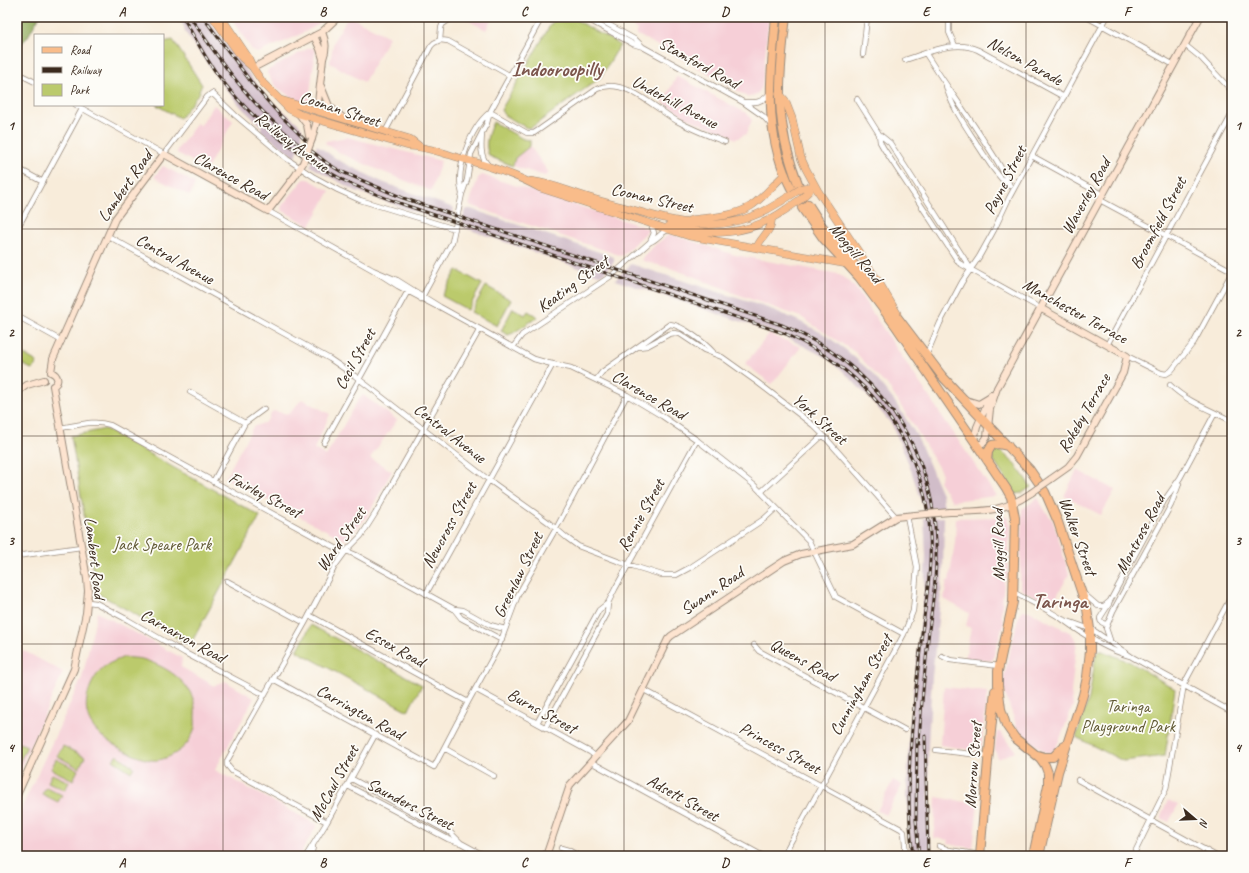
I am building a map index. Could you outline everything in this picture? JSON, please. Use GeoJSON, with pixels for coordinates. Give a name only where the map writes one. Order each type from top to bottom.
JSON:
{"type":"FeatureCollection","features":[{"type":"Feature","properties":{"kind":"highway"},"geometry":{"type":"LineString","coordinates":[[776,17],[770,93],[772,126],[776,146],[786,174],[796,188],[785,144],[780,114],[779,93],[786,17]]}},
{"type":"Feature","properties":{"kind":"highway","name":"Moggill Road"},"geometry":{"type":"LineString","coordinates":[[1009,447],[963,399],[926,356],[886,301],[805,206],[823,238],[858,277],[895,326],[976,442],[1006,488],[1013,504],[1015,518],[1013,592],[1010,617],[999,666],[999,699],[1006,725],[1020,742],[1036,754],[1046,766],[1048,774],[1048,782],[1033,856]]}},
{"type":"Feature","properties":{"kind":"highway"},"geometry":{"type":"LineString","coordinates":[[988,460],[988,452],[992,445],[1000,444],[1009,447]]}},
{"type":"Feature","properties":{"kind":"highway","name":"Walker Street"},"geometry":{"type":"LineString","coordinates":[[1009,447],[1030,470],[1048,498],[1058,522],[1082,592],[1090,633],[1089,664],[1080,708],[1068,740]]}},
{"type":"Feature","properties":{"kind":"highway","name":"Morrow Street"},"geometry":{"type":"LineString","coordinates":[[981,855],[988,756],[998,676]]}},
{"type":"Feature","properties":{"kind":"highway"},"geometry":{"type":"LineString","coordinates":[[1036,754],[1044,757],[1053,757],[1068,740]]}},
{"type":"Feature","properties":{"kind":"highway"},"geometry":{"type":"LineString","coordinates":[[1039,856],[1058,772],[1068,740]]}},
{"type":"Feature","properties":{"kind":"main road","name":"Coonan Street"},"geometry":{"type":"LineString","coordinates":[[213,17],[244,60],[253,68]]}},
{"type":"Feature","properties":{"kind":"main road","name":"Coonan Street"},"geometry":{"type":"LineString","coordinates":[[221,17],[264,84],[289,109],[299,114],[408,146],[419,146],[493,168],[527,181],[540,188],[689,236],[847,264]]}},
{"type":"Feature","properties":{"kind":"main road"},"geometry":{"type":"LineString","coordinates":[[253,68],[322,32],[338,17]]}},
{"type":"Feature","properties":{"kind":"main road","name":"Waverley Road"},"geometry":{"type":"LineString","coordinates":[[997,388],[991,396],[975,430],[976,442],[982,444],[986,440],[991,404],[997,388],[1200,17]]}},
{"type":"Feature","properties":{"kind":"main road"},"geometry":{"type":"LineString","coordinates":[[268,211],[302,165],[317,120],[320,82],[326,47],[322,32]]}},
{"type":"Feature","properties":{"kind":"main road"},"geometry":{"type":"LineString","coordinates":[[314,36],[323,59]]}},
{"type":"Feature","properties":{"kind":"main road"},"geometry":{"type":"LineString","coordinates":[[320,82],[329,106],[338,115],[346,120]]}},
{"type":"Feature","properties":{"kind":"main road"},"geometry":{"type":"LineString","coordinates":[[779,93],[789,107],[801,158],[812,179],[812,189]]}},
{"type":"Feature","properties":{"kind":"main road","name":"Coonan Street"},"geometry":{"type":"LineString","coordinates":[[278,98],[410,139],[419,146]]}},
{"type":"Feature","properties":{"kind":"main road"},"geometry":{"type":"LineString","coordinates":[[299,114],[307,125],[310,138]]}},
{"type":"Feature","properties":{"kind":"main road","name":"Clarence Road"},"geometry":{"type":"LineString","coordinates":[[164,154],[268,211]]}},
{"type":"Feature","properties":{"kind":"main road","name":"Lambert Road"},"geometry":{"type":"LineString","coordinates":[[51,372],[53,359],[118,215],[164,154]]}},
{"type":"Feature","properties":{"kind":"main road"},"geometry":{"type":"LineString","coordinates":[[684,223],[691,220],[732,213],[750,207],[786,174]]}},
{"type":"Feature","properties":{"kind":"main road","name":"Coonan Street"},"geometry":{"type":"LineString","coordinates":[[527,181],[542,182],[597,200],[667,220],[711,225],[731,223],[754,216],[802,188],[812,189]]}},
{"type":"Feature","properties":{"kind":"main road","name":"Coonan Street"},"geometry":{"type":"LineString","coordinates":[[611,210],[683,229],[714,233],[739,231],[771,218],[785,210],[812,189]]}},
{"type":"Feature","properties":{"kind":"main road","name":"Moggill Road"},"geometry":{"type":"LineString","coordinates":[[812,189],[893,304],[903,325]]}},
{"type":"Feature","properties":{"kind":"main road"},"geometry":{"type":"LineString","coordinates":[[754,216],[761,215],[771,218],[772,222],[771,227],[760,240],[757,247]]}},
{"type":"Feature","properties":{"kind":"main road","name":"Manchester Terrace"},"geometry":{"type":"LineString","coordinates":[[1040,308],[1127,356]]}},
{"type":"Feature","properties":{"kind":"main road","name":"Rokeby Terrace"},"geometry":{"type":"LineString","coordinates":[[1013,504],[1066,468],[1075,458],[1123,373],[1127,356]]}},
{"type":"Feature","properties":{"kind":"main road"},"geometry":{"type":"LineString","coordinates":[[17,392],[27,386],[44,380],[45,376],[51,372],[58,378],[57,383],[53,386],[47,385],[44,380]]}},
{"type":"Feature","properties":{"kind":"main road","name":"Lambert Road"},"geometry":{"type":"LineString","coordinates":[[17,795],[74,670],[88,602],[87,579],[53,386]]}},
{"type":"Feature","properties":{"kind":"main road"},"geometry":{"type":"LineString","coordinates":[[963,399],[973,404],[979,404],[985,402],[991,396]]}},
{"type":"Feature","properties":{"kind":"main road","name":"Swann Road"},"geometry":{"type":"LineString","coordinates":[[546,856],[570,786],[595,756],[628,721],[668,639],[671,636],[777,564],[794,556],[853,544],[896,517],[950,512],[989,511],[1013,504]]}},
{"type":"Feature","properties":{"kind":"street"},"geometry":{"type":"LineString","coordinates":[[440,40],[440,32],[445,17]]}},
{"type":"Feature","properties":{"kind":"street"},"geometry":{"type":"LineString","coordinates":[[443,24],[453,17]]}},
{"type":"Feature","properties":{"kind":"street"},"geometry":{"type":"LineString","coordinates":[[493,168],[485,161],[482,154],[481,141],[485,127],[490,112],[542,17]]}},
{"type":"Feature","properties":{"kind":"street","name":"Stamford Road"},"geometry":{"type":"LineString","coordinates":[[584,17],[633,44],[643,47],[743,102],[763,116],[772,126]]}},
{"type":"Feature","properties":{"kind":"street","name":"Stamford Road"},"geometry":{"type":"LineString","coordinates":[[596,17],[636,40],[643,47]]}},
{"type":"Feature","properties":{"kind":"street"},"geometry":{"type":"LineString","coordinates":[[863,54],[867,17]]}},
{"type":"Feature","properties":{"kind":"street"},"geometry":{"type":"LineString","coordinates":[[949,17],[949,31],[955,46]]}},
{"type":"Feature","properties":{"kind":"street"},"geometry":{"type":"LineString","coordinates":[[1087,17],[1174,64]]}},
{"type":"Feature","properties":{"kind":"street","name":"Payne Street"},"geometry":{"type":"LineString","coordinates":[[926,356],[936,332],[956,294],[994,230],[1011,188],[1032,156],[1107,17]]}},
{"type":"Feature","properties":{"kind":"street"},"geometry":{"type":"LineString","coordinates":[[385,132],[431,46],[436,41],[440,40],[448,42],[509,76]]}},
{"type":"Feature","properties":{"kind":"street","name":"Nelson Parade"},"geometry":{"type":"LineString","coordinates":[[905,60],[955,46],[964,45],[975,48],[1064,97]]}},
{"type":"Feature","properties":{"kind":"street"},"geometry":{"type":"LineString","coordinates":[[1185,45],[1201,58],[1232,91]]}},
{"type":"Feature","properties":{"kind":"street"},"geometry":{"type":"LineString","coordinates":[[926,54],[946,85],[957,98],[1003,170],[1011,188]]}},
{"type":"Feature","properties":{"kind":"street"},"geometry":{"type":"LineString","coordinates":[[19,74],[34,82]]}},
{"type":"Feature","properties":{"kind":"street"},"geometry":{"type":"LineString","coordinates":[[946,85],[953,106],[964,124],[994,170],[1011,188]]}},
{"type":"Feature","properties":{"kind":"street","name":"Underhill Avenue"},"geometry":{"type":"LineString","coordinates":[[490,112],[524,132],[532,133],[597,89],[612,86],[636,93],[680,123],[724,142]]}},
{"type":"Feature","properties":{"kind":"street","name":"Lambert Road"},"geometry":{"type":"LineString","coordinates":[[164,154],[212,93]]}},
{"type":"Feature","properties":{"kind":"street","name":"Railway Avenue"},"geometry":{"type":"LineString","coordinates":[[212,93],[235,115],[287,159],[302,165],[314,177],[352,196],[455,229]]}},
{"type":"Feature","properties":{"kind":"street","name":"Stamford Road"},"geometry":{"type":"LineString","coordinates":[[743,102],[759,102],[766,99],[770,93]]}},
{"type":"Feature","properties":{"kind":"street","name":"Manchester Terrace"},"geometry":{"type":"LineString","coordinates":[[857,99],[879,134],[890,143],[971,269]]}},
{"type":"Feature","properties":{"kind":"street","name":"Clarence Road"},"geometry":{"type":"LineString","coordinates":[[78,106],[164,154]]}},
{"type":"Feature","properties":{"kind":"street"},"geometry":{"type":"LineString","coordinates":[[17,229],[82,109]]}},
{"type":"Feature","properties":{"kind":"street"},"geometry":{"type":"LineString","coordinates":[[422,297],[450,246],[462,194],[467,180],[466,149],[482,120],[490,112]]}},
{"type":"Feature","properties":{"kind":"street","name":"Broomfield Street"},"geometry":{"type":"LineString","coordinates":[[1107,345],[1232,114]]}},
{"type":"Feature","properties":{"kind":"street"},"geometry":{"type":"LineString","coordinates":[[467,160],[485,127]]}},
{"type":"Feature","properties":{"kind":"street","name":"Manchester Terrace"},"geometry":{"type":"LineString","coordinates":[[879,134],[880,142],[884,149],[960,264],[1040,308]]}},
{"type":"Feature","properties":{"kind":"street"},"geometry":{"type":"LineString","coordinates":[[1032,156],[1166,236],[1232,272]]}},
{"type":"Feature","properties":{"kind":"street"},"geometry":{"type":"LineString","coordinates":[[17,168],[43,182]]}},
{"type":"Feature","properties":{"kind":"street","name":"Clarence Road"},"geometry":{"type":"LineString","coordinates":[[268,211],[373,270],[390,282],[408,289],[534,359],[571,368],[627,395],[662,416],[742,474],[809,541],[836,597],[904,634]]}},
{"type":"Feature","properties":{"kind":"street"},"geometry":{"type":"LineString","coordinates":[[650,242],[654,233],[651,224]]}},
{"type":"Feature","properties":{"kind":"street","name":"Keating Street"},"geometry":{"type":"LineString","coordinates":[[513,347],[522,335],[610,276],[650,242],[665,231],[669,230]]}},
{"type":"Feature","properties":{"kind":"street","name":"Central Avenue"},"geometry":{"type":"LineString","coordinates":[[108,236],[330,359],[359,379],[489,480],[581,547],[629,565],[665,576],[679,574],[764,519],[776,508]]}},
{"type":"Feature","properties":{"kind":"street","name":"Manchester Terrace"},"geometry":{"type":"LineString","coordinates":[[1127,356],[1161,373],[1167,374],[1174,368],[1194,341],[1232,272]]}},
{"type":"Feature","properties":{"kind":"street","name":"Cecil Street"},"geometry":{"type":"LineString","coordinates":[[324,443],[408,289]]}},
{"type":"Feature","properties":{"kind":"street"},"geometry":{"type":"LineString","coordinates":[[17,316],[62,341]]}},
{"type":"Feature","properties":{"kind":"street","name":"York Street"},"geometry":{"type":"LineString","coordinates":[[596,380],[602,372],[670,324],[679,326],[708,346],[714,353],[757,382],[813,426],[823,435],[896,517]]}},
{"type":"Feature","properties":{"kind":"street","name":"Ward Street"},"geometry":{"type":"LineString","coordinates":[[327,822],[232,771],[227,765],[227,761],[265,695],[335,566],[372,521],[480,329]]}},
{"type":"Feature","properties":{"kind":"street","name":"York Street"},"geometry":{"type":"LineString","coordinates":[[638,347],[647,346],[669,334],[674,333],[680,334],[704,350],[714,353]]}},
{"type":"Feature","properties":{"kind":"street","name":"Newcross Street"},"geometry":{"type":"LineString","coordinates":[[426,594],[553,364]]}},
{"type":"Feature","properties":{"kind":"street"},"geometry":{"type":"LineString","coordinates":[[1170,385],[1180,394],[1232,421]]}},
{"type":"Feature","properties":{"kind":"street"},"geometry":{"type":"LineString","coordinates":[[190,392],[245,423]]}},
{"type":"Feature","properties":{"kind":"street","name":"Greenlaw Street"},"geometry":{"type":"LineString","coordinates":[[434,767],[502,640],[518,595],[556,529],[627,395]]}},
{"type":"Feature","properties":{"kind":"street"},"geometry":{"type":"LineString","coordinates":[[213,482],[245,423],[264,409]]}},
{"type":"Feature","properties":{"kind":"street","name":"Montrose Road"},"geometry":{"type":"LineString","coordinates":[[1108,622],[1104,624],[1101,622],[1100,618],[1112,599],[1164,502],[1180,478],[1215,413]]}},
{"type":"Feature","properties":{"kind":"street","name":"Fairley Street"},"geometry":{"type":"LineString","coordinates":[[60,428],[91,422],[107,424],[341,551],[346,551],[356,555],[454,609],[464,610],[490,625],[505,629]]}},
{"type":"Feature","properties":{"kind":"street"},"geometry":{"type":"LineString","coordinates":[[761,492],[823,435]]}},
{"type":"Feature","properties":{"kind":"street","name":"Rennie Street"},"geometry":{"type":"LineString","coordinates":[[537,723],[599,610],[608,603],[697,440]]}},
{"type":"Feature","properties":{"kind":"street","name":"Montrose Road"},"geometry":{"type":"LineString","coordinates":[[1112,642],[1108,638],[1106,631],[1108,622],[1114,608],[1171,504],[1180,478]]}},
{"type":"Feature","properties":{"kind":"street","name":"Cunningham Street"},"geometry":{"type":"LineString","coordinates":[[783,856],[904,634],[914,611],[916,567],[907,516]]}},
{"type":"Feature","properties":{"kind":"street"},"geometry":{"type":"LineString","coordinates":[[17,556],[81,547]]}},
{"type":"Feature","properties":{"kind":"street"},"geometry":{"type":"LineString","coordinates":[[227,581],[304,624]]}},
{"type":"Feature","properties":{"kind":"street"},"geometry":{"type":"LineString","coordinates":[[1013,592],[1062,619],[1112,642],[1132,657],[1232,712]]}},
{"type":"Feature","properties":{"kind":"street"},"geometry":{"type":"LineString","coordinates":[[1082,592],[1093,603],[1100,606],[1106,604],[1112,599]]}},
{"type":"Feature","properties":{"kind":"street"},"geometry":{"type":"LineString","coordinates":[[1133,856],[1166,790],[1184,686],[1232,595]]}},
{"type":"Feature","properties":{"kind":"street","name":"Carnarvon Road"},"geometry":{"type":"LineString","coordinates":[[88,602],[96,604],[128,620],[185,653],[265,695]]}},
{"type":"Feature","properties":{"kind":"street","name":"Rennie Street"},"geometry":{"type":"LineString","coordinates":[[545,728],[607,614],[608,603]]}},
{"type":"Feature","properties":{"kind":"street","name":"Fairley Street"},"geometry":{"type":"LineString","coordinates":[[454,609],[461,618],[502,640]]}},
{"type":"Feature","properties":{"kind":"street","name":"Essex Road"},"geometry":{"type":"LineString","coordinates":[[309,615],[468,702]]}},
{"type":"Feature","properties":{"kind":"street"},"geometry":{"type":"LineString","coordinates":[[1062,619],[1072,628],[1090,633],[1119,653],[1132,657]]}},
{"type":"Feature","properties":{"kind":"street","name":"Queens Road"},"geometry":{"type":"LineString","coordinates":[[754,645],[759,651],[905,730]]}},
{"type":"Feature","properties":{"kind":"street"},"geometry":{"type":"LineString","coordinates":[[942,656],[950,660],[999,666]]}},
{"type":"Feature","properties":{"kind":"street","name":"Carrington Road"},"geometry":{"type":"LineString","coordinates":[[273,679],[434,767]]}},
{"type":"Feature","properties":{"kind":"street","name":"Burns Street"},"geometry":{"type":"LineString","coordinates":[[475,689],[595,756]]}},
{"type":"Feature","properties":{"kind":"street","name":"Princess Street"},"geometry":{"type":"LineString","coordinates":[[644,690],[903,830],[906,856]]}},
{"type":"Feature","properties":{"kind":"street","name":"McCaul Street"},"geometry":{"type":"LineString","coordinates":[[306,856],[352,779],[375,735]]}},
{"type":"Feature","properties":{"kind":"street"},"geometry":{"type":"LineString","coordinates":[[444,748],[494,776]]}},
{"type":"Feature","properties":{"kind":"street"},"geometry":{"type":"LineString","coordinates":[[936,750],[988,756]]}},
{"type":"Feature","properties":{"kind":"street","name":"Adsett Street"},"geometry":{"type":"LineString","coordinates":[[591,762],[762,856]]}},
{"type":"Feature","properties":{"kind":"street","name":"Saunders Street"},"geometry":{"type":"LineString","coordinates":[[352,779],[451,833],[461,843]]}},
{"type":"Feature","properties":{"kind":"street"},"geometry":{"type":"LineString","coordinates":[[1078,780],[1216,856]]}},
{"type":"Feature","properties":{"kind":"street","name":"Saunders Street"},"geometry":{"type":"LineString","coordinates":[[348,786],[448,839],[461,843],[485,856]]}},
{"type":"Feature","properties":{"kind":"street","name":"McCaul Street"},"geometry":{"type":"LineString","coordinates":[[311,856],[314,844]]}},
{"type":"Feature","properties":{"kind":"street"},"geometry":{"type":"LineString","coordinates":[[939,846],[949,850],[981,855]]}},
{"type":"Feature","properties":{"kind":"street"},"geometry":{"type":"LineString","coordinates":[[561,848],[579,856]]}},
{"type":"Feature","properties":{"kind":"shaded area"},"geometry":{"type":"Polygon","coordinates":[[[174,17],[207,17],[262,91],[271,101],[299,124],[302,129],[302,139],[296,156],[294,157],[260,130],[262,127],[243,109],[225,88],[185,32],[184,26],[174,17]]]}},
{"type":"Feature","properties":{"kind":"shaded area"},"geometry":{"type":"Polygon","coordinates":[[[230,17],[327,17],[316,26],[293,38],[257,53],[252,50],[230,17]]]}},
{"type":"Feature","properties":{"kind":"shaded area"},"geometry":{"type":"Polygon","coordinates":[[[348,17],[351,17],[389,37],[364,82],[330,63],[334,40],[348,17]]]}},
{"type":"Feature","properties":{"kind":"shaded area"},"geometry":{"type":"Polygon","coordinates":[[[462,17],[493,17],[486,30],[462,17]]]}},
{"type":"Feature","properties":{"kind":"shaded area"},"geometry":{"type":"Polygon","coordinates":[[[605,17],[769,17],[762,86],[759,92],[753,96],[747,97],[719,79],[636,34],[638,30],[623,22],[621,25],[605,17]]]}},
{"type":"Feature","properties":{"kind":"shaded area"},"geometry":{"type":"Polygon","coordinates":[[[309,48],[314,49],[315,53],[309,101],[307,103],[292,98],[275,86],[267,73],[268,70],[309,48]]]}},
{"type":"Feature","properties":{"kind":"shaded area"},"geometry":{"type":"Polygon","coordinates":[[[677,76],[746,113],[752,120],[746,134],[736,139],[689,119],[663,102],[677,76]]]}},
{"type":"Feature","properties":{"kind":"shaded area"},"geometry":{"type":"Polygon","coordinates":[[[214,105],[233,121],[207,169],[177,153],[177,150],[197,123],[200,126],[214,105]]]}},
{"type":"Feature","properties":{"kind":"shaded area"},"geometry":{"type":"Polygon","coordinates":[[[347,137],[441,161],[431,191],[342,154],[325,143],[326,141],[347,137]]]}},
{"type":"Feature","properties":{"kind":"shaded area"},"geometry":{"type":"Polygon","coordinates":[[[317,145],[338,160],[382,182],[454,208],[451,222],[406,209],[356,191],[310,166],[317,145]]]}},
{"type":"Feature","properties":{"kind":"shaded area"},"geometry":{"type":"Polygon","coordinates":[[[530,146],[549,173],[545,176],[513,166],[515,158],[530,146]]]}},
{"type":"Feature","properties":{"kind":"shaded area"},"geometry":{"type":"Polygon","coordinates":[[[163,166],[195,183],[190,196],[154,177],[163,166]]]}},
{"type":"Feature","properties":{"kind":"shaded area"},"geometry":{"type":"Polygon","coordinates":[[[482,175],[650,229],[622,256],[469,205],[478,178],[482,175]]]}},
{"type":"Feature","properties":{"kind":"shaded area"},"geometry":{"type":"Polygon","coordinates":[[[304,179],[308,179],[330,191],[310,226],[283,211],[281,207],[304,179]]]}},
{"type":"Feature","properties":{"kind":"shaded area"},"geometry":{"type":"Polygon","coordinates":[[[467,209],[471,209],[614,257],[614,262],[604,273],[599,275],[462,227],[464,213],[467,209]]]}},
{"type":"Feature","properties":{"kind":"shaded area"},"geometry":{"type":"Polygon","coordinates":[[[670,234],[735,255],[838,274],[850,282],[857,290],[996,496],[952,501],[939,481],[942,474],[916,429],[886,383],[883,382],[855,352],[801,317],[731,292],[704,280],[641,260],[655,245],[670,234]]]}},
{"type":"Feature","properties":{"kind":"shaded area"},"geometry":{"type":"Polygon","coordinates":[[[631,264],[771,309],[824,334],[846,350],[871,372],[895,402],[917,436],[942,494],[944,509],[924,510],[909,464],[892,425],[872,401],[845,373],[827,358],[782,335],[615,280],[631,264]]]}},
{"type":"Feature","properties":{"kind":"shaded area"},"geometry":{"type":"Polygon","coordinates":[[[769,334],[801,347],[772,384],[745,364],[769,334]]]}},
{"type":"Feature","properties":{"kind":"shaded area"},"geometry":{"type":"Polygon","coordinates":[[[363,395],[397,420],[370,458],[392,471],[366,518],[346,540],[225,478],[253,427],[266,422],[273,411],[289,414],[302,399],[330,414],[314,449],[326,456],[358,400],[363,395]]]}},
{"type":"Feature","properties":{"kind":"shaded area"},"geometry":{"type":"Polygon","coordinates":[[[1077,470],[1115,490],[1101,515],[1064,496],[1077,470]]]}},
{"type":"Feature","properties":{"kind":"shaded area"},"geometry":{"type":"Polygon","coordinates":[[[1038,498],[1053,521],[1069,574],[1052,605],[1023,591],[1020,588],[1022,509],[1038,498]]]}},
{"type":"Feature","properties":{"kind":"shaded area"},"geometry":{"type":"Polygon","coordinates":[[[944,517],[943,573],[932,677],[928,745],[929,808],[933,809],[932,816],[929,817],[930,856],[911,856],[907,796],[909,733],[924,591],[926,556],[924,518],[944,517]]]}},
{"type":"Feature","properties":{"kind":"shaded area"},"geometry":{"type":"Polygon","coordinates":[[[1007,517],[1010,523],[1007,576],[1004,582],[1001,615],[1004,622],[992,661],[965,659],[971,628],[966,626],[969,613],[944,599],[947,581],[949,581],[955,542],[956,518],[1007,517]]]}},
{"type":"Feature","properties":{"kind":"shaded area"},"geometry":{"type":"Polygon","coordinates":[[[1023,610],[1029,611],[1071,633],[1077,641],[1071,692],[1073,706],[1055,749],[1047,753],[1023,736],[1018,730],[1002,685],[1019,615],[1023,610]]]}},
{"type":"Feature","properties":{"kind":"shaded area"},"geometry":{"type":"Polygon","coordinates":[[[97,612],[182,658],[181,667],[215,686],[225,681],[254,698],[215,770],[317,825],[299,856],[17,856],[17,818],[82,678],[97,612]]]}},
{"type":"Feature","properties":{"kind":"shaded area"},"geometry":{"type":"Polygon","coordinates":[[[17,647],[63,672],[17,776],[17,647]]]}},
{"type":"Feature","properties":{"kind":"shaded area"},"geometry":{"type":"Polygon","coordinates":[[[944,687],[987,692],[981,749],[978,751],[940,745],[944,687]]]}},
{"type":"Feature","properties":{"kind":"shaded area"},"geometry":{"type":"Polygon","coordinates":[[[997,732],[1000,732],[1016,751],[998,759],[995,750],[997,732]]]}},
{"type":"Feature","properties":{"kind":"shaded area"},"geometry":{"type":"Polygon","coordinates":[[[893,780],[902,785],[886,815],[877,811],[893,780]]]}},
{"type":"Feature","properties":{"kind":"shaded area"},"geometry":{"type":"Polygon","coordinates":[[[936,797],[978,804],[973,848],[954,845],[948,843],[949,840],[934,838],[936,797]]]}},
{"type":"Feature","properties":{"kind":"shaded area"},"geometry":{"type":"Polygon","coordinates":[[[1168,800],[1178,805],[1169,822],[1160,818],[1168,800]]]}},
{"type":"Feature","properties":{"kind":"green space"},"geometry":{"type":"Polygon","coordinates":[[[17,17],[39,17],[27,38],[17,47],[17,17]]]}},
{"type":"Feature","properties":{"kind":"green space"},"geometry":{"type":"Polygon","coordinates":[[[561,17],[571,17],[620,45],[600,78],[532,127],[527,128],[504,115],[501,110],[551,24],[561,17]]]}},
{"type":"Feature","properties":{"kind":"green space"},"geometry":{"type":"Polygon","coordinates":[[[173,40],[202,85],[199,90],[200,92],[180,118],[158,106],[164,106],[164,42],[173,40]]]}},
{"type":"Feature","properties":{"kind":"green space"},"geometry":{"type":"Polygon","coordinates":[[[493,122],[523,139],[530,140],[530,146],[515,158],[513,166],[489,156],[487,147],[488,134],[493,122]]]}},
{"type":"Feature","properties":{"kind":"green space"},"geometry":{"type":"Polygon","coordinates":[[[457,270],[482,284],[468,310],[442,296],[457,270]]]}},
{"type":"Feature","properties":{"kind":"green space"},"geometry":{"type":"Polygon","coordinates":[[[486,286],[511,300],[497,326],[471,312],[486,286]]]}},
{"type":"Feature","properties":{"kind":"green space"},"geometry":{"type":"Polygon","coordinates":[[[513,308],[525,315],[528,311],[538,317],[508,335],[501,331],[513,308]]]}},
{"type":"Feature","properties":{"kind":"green space"},"geometry":{"type":"Polygon","coordinates":[[[20,352],[37,362],[33,370],[17,361],[20,352]]]}},
{"type":"Feature","properties":{"kind":"green space","name":"Jack Speare Park"},"geometry":{"type":"Polygon","coordinates":[[[105,429],[260,516],[190,645],[97,593],[71,436],[105,429]]]}},
{"type":"Feature","properties":{"kind":"green space"},"geometry":{"type":"Polygon","coordinates":[[[993,448],[1003,453],[1012,461],[1031,487],[1022,493],[1015,494],[992,458],[991,455],[993,448]]]}},
{"type":"Feature","properties":{"kind":"green space"},"geometry":{"type":"Polygon","coordinates":[[[311,625],[422,685],[408,711],[297,651],[311,625]]]}},
{"type":"Feature","properties":{"kind":"green space","name":"Taringa Playground Park"},"geometry":{"type":"Polygon","coordinates":[[[1099,651],[1130,662],[1175,689],[1165,756],[1123,761],[1076,737],[1089,698],[1096,654],[1099,651]]]}},
{"type":"Feature","properties":{"kind":"green space"},"geometry":{"type":"Polygon","coordinates":[[[124,657],[142,659],[162,667],[180,679],[192,696],[195,705],[195,729],[185,746],[171,756],[156,760],[137,756],[113,745],[97,732],[92,725],[86,707],[87,697],[91,685],[103,668],[124,657]]]}},
{"type":"Feature","properties":{"kind":"green space"},"geometry":{"type":"Polygon","coordinates":[[[17,742],[27,746],[17,767],[17,742]]]}},
{"type":"Feature","properties":{"kind":"green space"},"geometry":{"type":"Polygon","coordinates":[[[63,746],[85,757],[79,768],[57,756],[63,746]]]}},
{"type":"Feature","properties":{"kind":"green space"},"geometry":{"type":"Polygon","coordinates":[[[117,755],[134,767],[131,772],[113,760],[117,755]]]}},
{"type":"Feature","properties":{"kind":"green space"},"geometry":{"type":"Polygon","coordinates":[[[56,759],[78,770],[73,780],[51,769],[56,759]]]}},
{"type":"Feature","properties":{"kind":"green space"},"geometry":{"type":"Polygon","coordinates":[[[52,774],[69,782],[65,790],[48,782],[52,774]]]}},
{"type":"Feature","properties":{"kind":"green space"},"geometry":{"type":"Polygon","coordinates":[[[46,787],[62,795],[58,802],[42,794],[46,787]]]}},
{"type":"Feature","properties":{"kind":"railway"},"geometry":{"type":"LineString","coordinates":[[183,17],[216,72],[247,109],[278,137],[328,172],[345,181],[397,202],[786,334],[818,351],[840,366],[880,405],[894,424],[915,466],[923,488],[928,511],[930,534],[927,596],[916,689],[909,772],[910,828],[913,856]]}},
{"type":"Feature","properties":{"kind":"railway"},"geometry":{"type":"LineString","coordinates":[[190,17],[248,95],[281,129],[306,151]]}},
{"type":"Feature","properties":{"kind":"railway"},"geometry":{"type":"LineString","coordinates":[[203,17],[254,86],[311,146]]}},
{"type":"Feature","properties":{"kind":"railway"},"geometry":{"type":"LineString","coordinates":[[304,145],[340,171],[403,198],[782,325],[815,341],[844,361],[870,384],[892,411],[910,440],[923,472],[932,506],[936,542],[935,575],[919,744]]}},
{"type":"Feature","properties":{"kind":"railway"},"geometry":{"type":"LineString","coordinates":[[925,736],[928,856]]}},
{"type":"Feature","properties":{"kind":"railway"},"geometry":{"type":"LineString","coordinates":[[917,739],[916,820],[919,856]]}},
{"type":"Feature","properties":{"kind":"district","name":"Indooroopilly"},"geometry":{"type":"Point","coordinates":[557,69]}},
{"type":"Feature","properties":{"kind":"district","name":"Taringa"},"geometry":{"type":"Point","coordinates":[1060,601]}}]}
